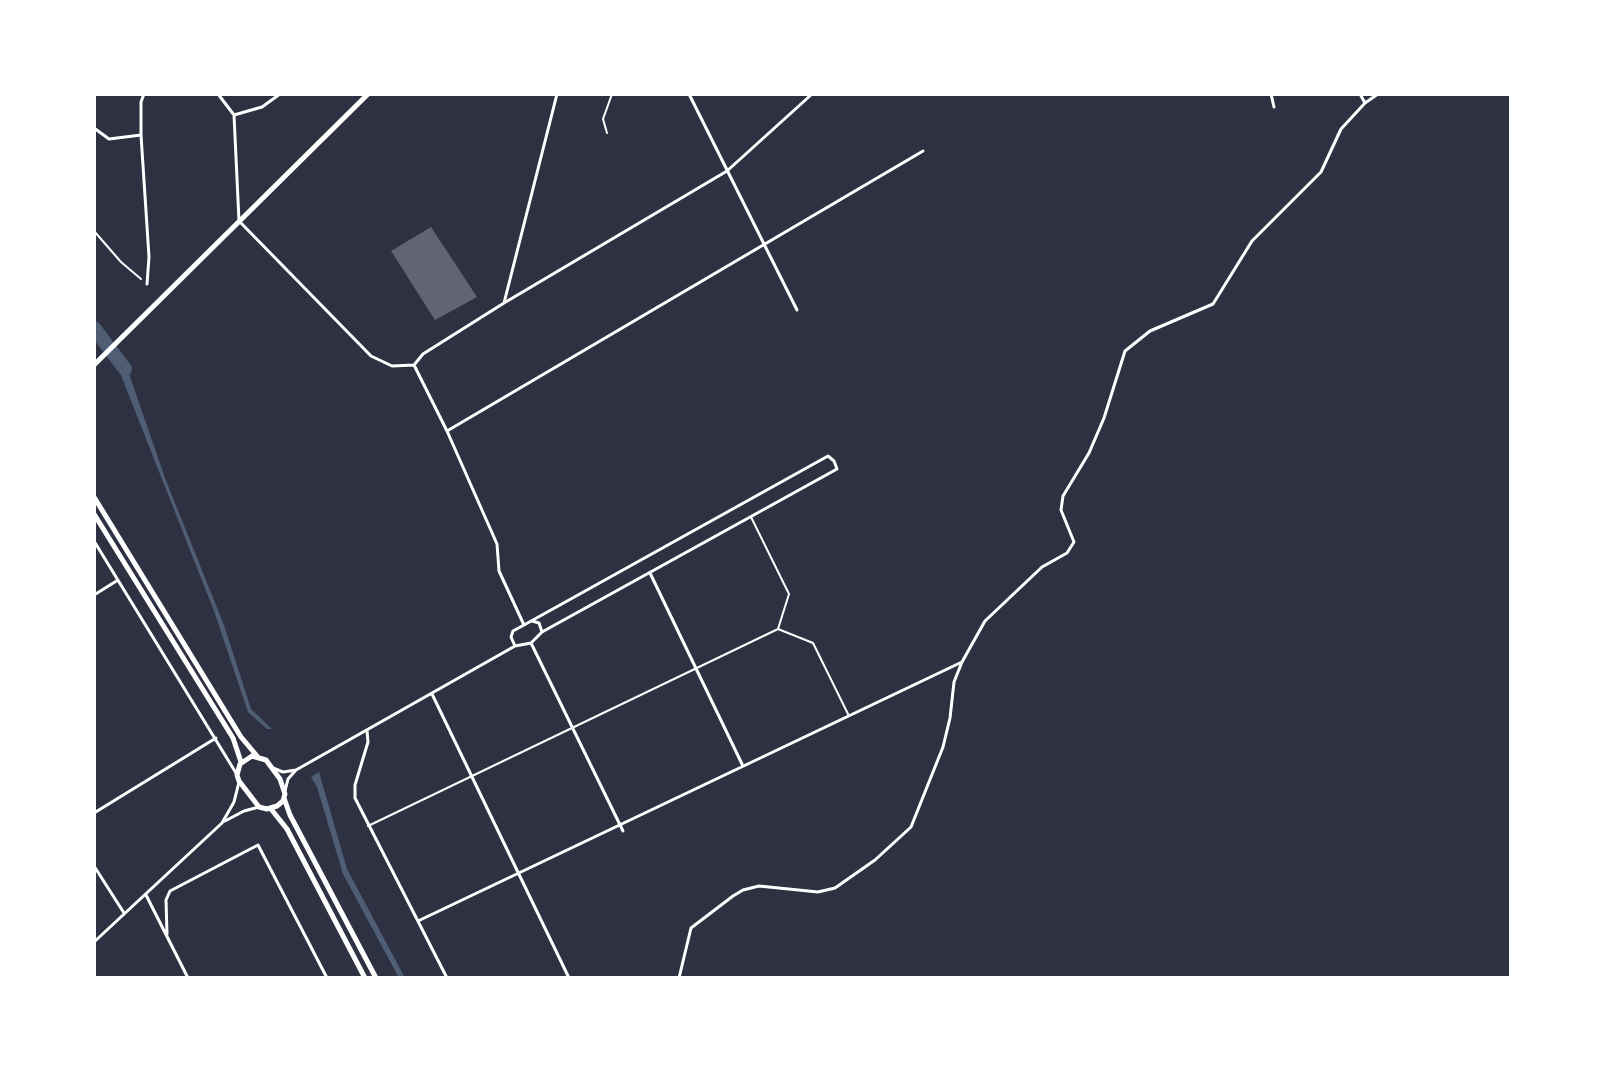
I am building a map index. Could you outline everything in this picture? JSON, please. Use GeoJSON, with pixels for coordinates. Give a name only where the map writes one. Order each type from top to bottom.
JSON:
{"type":"FeatureCollection","features":[{"type":"Feature","properties":{"kind":"main road"},"geometry":{"type":"LineString","coordinates":[[94,365],[368,94]]}},
{"type":"Feature","properties":{"kind":"main road"},"geometry":{"type":"LineString","coordinates":[[94,497],[241,737],[257,756],[273,768],[290,815],[376,978]]}},
{"type":"Feature","properties":{"kind":"main road"},"geometry":{"type":"LineString","coordinates":[[94,514],[234,741],[241,762],[238,778],[259,807],[271,809],[287,829],[365,978]]}},
{"type":"Feature","properties":{"kind":"main road"},"geometry":{"type":"LineString","coordinates":[[241,762],[257,756]]}},
{"type":"Feature","properties":{"kind":"main road"},"geometry":{"type":"LineString","coordinates":[[271,809],[285,795]]}},
{"type":"Feature","properties":{"kind":"street"},"geometry":{"type":"LineString","coordinates":[[144,94],[141,102],[141,135],[149,257],[147,284]]}},
{"type":"Feature","properties":{"kind":"street"},"geometry":{"type":"LineString","coordinates":[[218,94],[234,115],[239,221],[371,356],[392,366],[414,365],[423,354],[504,303],[727,171],[812,94]]}},
{"type":"Feature","properties":{"kind":"street"},"geometry":{"type":"LineString","coordinates":[[234,115],[262,107],[280,94]]}},
{"type":"Feature","properties":{"kind":"street"},"geometry":{"type":"LineString","coordinates":[[504,303],[557,94]]}},
{"type":"Feature","properties":{"kind":"street"},"geometry":{"type":"LineString","coordinates":[[607,133],[603,119],[612,94]]}},
{"type":"Feature","properties":{"kind":"street"},"geometry":{"type":"LineString","coordinates":[[689,94],[797,310]]}},
{"type":"Feature","properties":{"kind":"street"},"geometry":{"type":"LineString","coordinates":[[1271,94],[1274,107]]}},
{"type":"Feature","properties":{"kind":"street"},"geometry":{"type":"LineString","coordinates":[[1360,94],[1365,103]]}},
{"type":"Feature","properties":{"kind":"street"},"geometry":{"type":"LineString","coordinates":[[679,978],[691,928],[733,896],[759,886],[818,892],[835,888],[875,860],[911,827],[943,747],[954,682],[985,621],[1042,567],[1067,553],[1074,542],[1061,510],[1063,496],[1099,430],[1125,351],[1150,331],[1213,304],[1252,241],[1321,172],[1341,129],[1378,94]]}},
{"type":"Feature","properties":{"kind":"street"},"geometry":{"type":"LineString","coordinates":[[94,128],[109,139],[141,135]]}},
{"type":"Feature","properties":{"kind":"street"},"geometry":{"type":"LineString","coordinates":[[447,431],[923,151]]}},
{"type":"Feature","properties":{"kind":"street"},"geometry":{"type":"LineString","coordinates":[[414,365],[497,544],[499,571],[524,625]]}},
{"type":"Feature","properties":{"kind":"street"},"geometry":{"type":"LineString","coordinates":[[273,768],[287,772],[296,770],[515,646],[531,643],[542,632],[837,469],[834,461],[828,456],[513,631],[511,637],[515,646]]}},
{"type":"Feature","properties":{"kind":"street"},"geometry":{"type":"LineString","coordinates":[[368,826],[778,629],[789,594],[751,516]]}},
{"type":"Feature","properties":{"kind":"street"},"geometry":{"type":"LineString","coordinates":[[94,541],[238,778],[234,802],[222,823]]}},
{"type":"Feature","properties":{"kind":"street"},"geometry":{"type":"LineString","coordinates":[[650,573],[742,765]]}},
{"type":"Feature","properties":{"kind":"street"},"geometry":{"type":"LineString","coordinates":[[94,595],[118,580]]}},
{"type":"Feature","properties":{"kind":"street"},"geometry":{"type":"LineString","coordinates":[[532,621],[539,623],[542,632]]}},
{"type":"Feature","properties":{"kind":"street"},"geometry":{"type":"LineString","coordinates":[[778,629],[813,643],[848,714]]}},
{"type":"Feature","properties":{"kind":"street"},"geometry":{"type":"LineString","coordinates":[[531,643],[623,831]]}},
{"type":"Feature","properties":{"kind":"street"},"geometry":{"type":"LineString","coordinates":[[418,921],[962,662]]}},
{"type":"Feature","properties":{"kind":"street"},"geometry":{"type":"LineString","coordinates":[[432,694],[569,978]]}},
{"type":"Feature","properties":{"kind":"street"},"geometry":{"type":"LineString","coordinates":[[367,730],[368,745],[354,794],[447,978]]}},
{"type":"Feature","properties":{"kind":"street"},"geometry":{"type":"LineString","coordinates":[[94,813],[216,738]]}},
{"type":"Feature","properties":{"kind":"street"},"geometry":{"type":"LineString","coordinates":[[285,795],[288,779],[296,770]]}},
{"type":"Feature","properties":{"kind":"street"},"geometry":{"type":"LineString","coordinates":[[94,942],[222,823],[259,807]]}},
{"type":"Feature","properties":{"kind":"street"},"geometry":{"type":"LineString","coordinates":[[167,936],[166,900],[170,891],[258,845],[327,978]]}},
{"type":"Feature","properties":{"kind":"street"},"geometry":{"type":"LineString","coordinates":[[94,866],[125,914]]}},
{"type":"Feature","properties":{"kind":"street"},"geometry":{"type":"LineString","coordinates":[[162,880],[170,891]]}},
{"type":"Feature","properties":{"kind":"street"},"geometry":{"type":"LineString","coordinates":[[146,895],[188,978]]}},
{"type":"Feature","properties":{"kind":"path"},"geometry":{"type":"LineString","coordinates":[[94,231],[121,262],[147,284]]}},
{"type":"Feature","properties":{"kind":"water"},"geometry":{"type":"Polygon","coordinates":[[[117,350],[126,365],[165,478],[224,625],[251,709],[272,729],[267,729],[248,712],[214,611],[113,355],[117,350]]]}},
{"type":"Feature","properties":{"kind":"water"},"geometry":{"type":"Polygon","coordinates":[[[319,772],[347,869],[405,978],[399,978],[343,874],[317,787],[311,777],[319,772]]]}},
{"type":"Feature","properties":{"kind":"building"},"geometry":{"type":"Polygon","coordinates":[[[431,227],[477,297],[435,320],[391,251],[431,227]]]}},
{"type":"Feature","properties":{"kind":"waterway"},"geometry":{"type":"LineString","coordinates":[[94,328],[125,369]]}}]}
